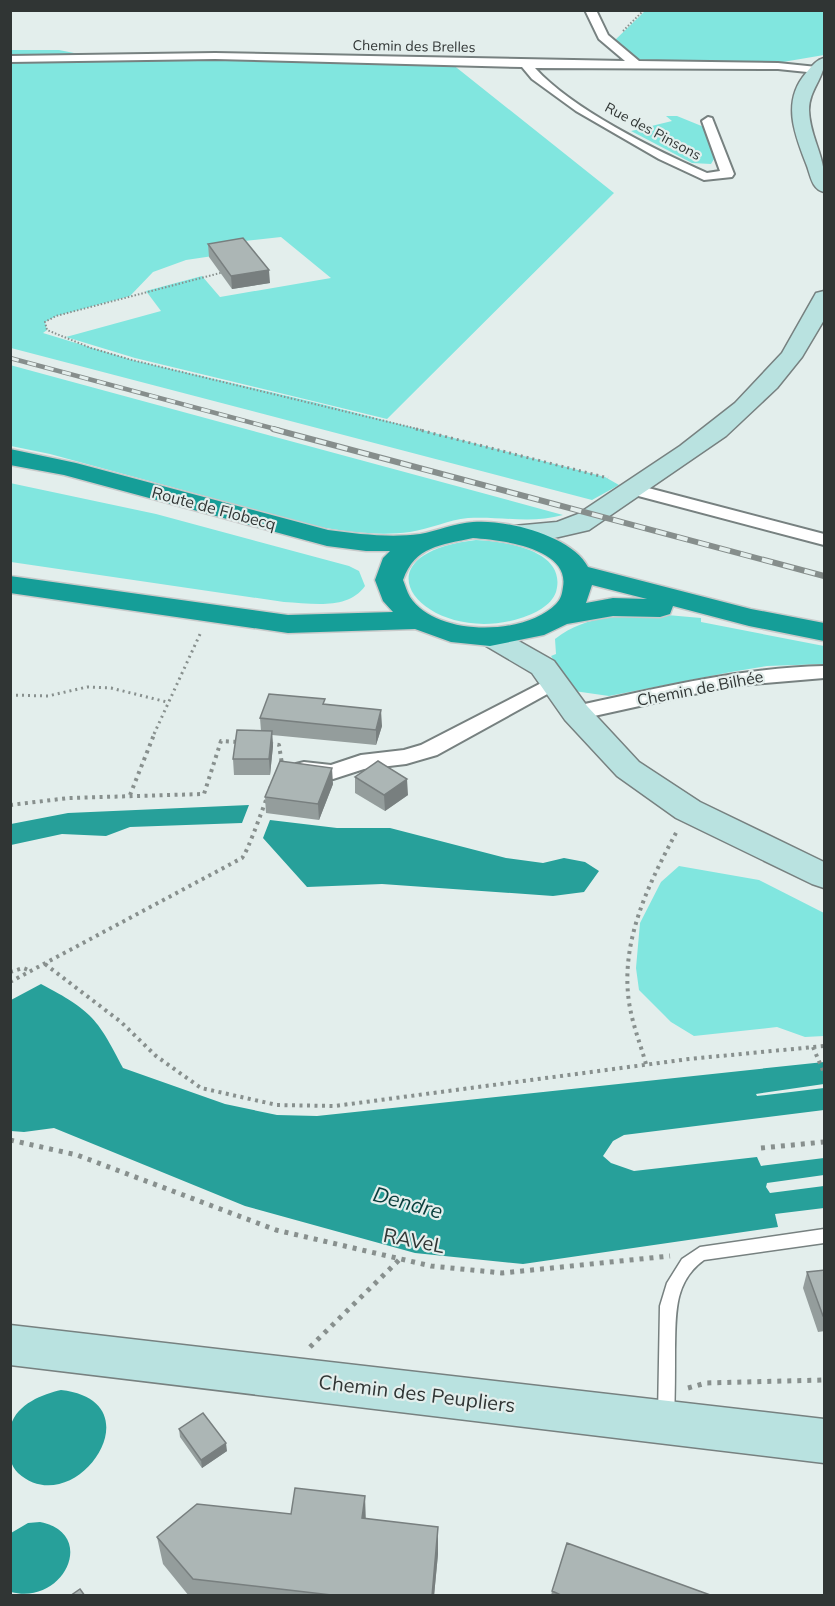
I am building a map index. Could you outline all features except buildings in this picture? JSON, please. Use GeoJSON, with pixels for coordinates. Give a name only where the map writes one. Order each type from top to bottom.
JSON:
{"type":"FeatureCollection","features":[{"type":"Feature","properties":{"kind":"highway","name":"Route de Flobecq"},"geometry":{"type":"LineString","coordinates":[[10,457],[76,471],[327,538],[366,543],[420,542]]}},
{"type":"Feature","properties":{"kind":"highway","name":"Route de Flobecq"},"geometry":{"type":"LineString","coordinates":[[10,469],[118,491],[321,547],[365,561],[388,584]]}},
{"type":"Feature","properties":{"kind":"highway"},"geometry":{"type":"LineString","coordinates":[[12,581],[286,614],[334,614],[356,609],[388,584],[397,559],[420,542],[454,532],[493,530],[512,532],[555,549],[573,567],[579,584],[577,596],[570,607],[551,622]]}},
{"type":"Feature","properties":{"kind":"highway"},"geometry":{"type":"LineString","coordinates":[[573,567],[749,617],[825,632]]}},
{"type":"Feature","properties":{"kind":"highway"},"geometry":{"type":"LineString","coordinates":[[12,581],[211,613],[308,625],[365,620],[416,620],[452,633],[490,637],[509,635],[601,609],[642,607],[749,617]]}},
{"type":"Feature","properties":{"kind":"highway"},"geometry":{"type":"LineString","coordinates":[[388,584],[394,601],[416,620]]}},
{"type":"Feature","properties":{"kind":"street"},"geometry":{"type":"LineString","coordinates":[[590,10],[600,33],[609,44],[635,64]]}},
{"type":"Feature","properties":{"kind":"street","name":"Chemin des Brelles"},"geometry":{"type":"LineString","coordinates":[[10,59],[214,56],[525,64],[821,67]]}},
{"type":"Feature","properties":{"kind":"street","name":"Rue des Pinsons"},"geometry":{"type":"LineString","coordinates":[[525,64],[535,76],[611,128],[707,177],[727,174],[708,121]]}},
{"type":"Feature","properties":{"kind":"street"},"geometry":{"type":"LineString","coordinates":[[821,67],[804,88],[799,106],[800,119],[825,186]]}},
{"type":"Feature","properties":{"kind":"street"},"geometry":{"type":"LineString","coordinates":[[512,532],[571,527],[670,466],[741,412],[810,328],[825,298]]}},
{"type":"Feature","properties":{"kind":"street"},"geometry":{"type":"LineString","coordinates":[[633,489],[825,540]]}},
{"type":"Feature","properties":{"kind":"street"},"geometry":{"type":"LineString","coordinates":[[571,527],[563,547],[573,567]]}},
{"type":"Feature","properties":{"kind":"street"},"geometry":{"type":"LineString","coordinates":[[548,675],[540,646],[551,622]]}},
{"type":"Feature","properties":{"kind":"street"},"geometry":{"type":"LineString","coordinates":[[490,637],[548,675],[576,713],[628,768],[688,810],[825,876]]}},
{"type":"Feature","properties":{"kind":"street","name":"Chemin de Bilhée"},"geometry":{"type":"LineString","coordinates":[[576,713],[706,684],[771,674],[825,672]]}},
{"type":"Feature","properties":{"kind":"street"},"geometry":{"type":"LineString","coordinates":[[282,766],[333,772],[361,762],[406,756],[429,750],[548,675]]}},
{"type":"Feature","properties":{"kind":"street","name":"Chemin des Peupliers"},"geometry":{"type":"LineString","coordinates":[[10,1345],[280,1377],[666,1410],[825,1441]]}},
{"type":"Feature","properties":{"kind":"lane"},"geometry":{"type":"LineString","coordinates":[[666,1410],[668,1306],[672,1289],[689,1261],[700,1254],[825,1236]]}},
{"type":"Feature","properties":{"kind":"path"},"geometry":{"type":"LineString","coordinates":[[609,44],[644,10]]}},
{"type":"Feature","properties":{"kind":"path"},"geometry":{"type":"LineString","coordinates":[[225,272],[202,276],[56,316],[45,322],[47,330],[91,348],[132,360],[502,450],[605,477],[633,489]]}},
{"type":"Feature","properties":{"kind":"path"},"geometry":{"type":"LineString","coordinates":[[130,795],[167,702],[211,613]]}},
{"type":"Feature","properties":{"kind":"path"},"geometry":{"type":"LineString","coordinates":[[10,695],[48,696],[87,687],[111,688],[167,702]]}},
{"type":"Feature","properties":{"kind":"path"},"geometry":{"type":"LineString","coordinates":[[10,805],[69,798],[204,794],[221,741],[244,743]]}},
{"type":"Feature","properties":{"kind":"path"},"geometry":{"type":"LineString","coordinates":[[10,982],[242,858],[247,853],[251,834],[271,783],[279,775],[282,766],[279,745],[268,744]]}},
{"type":"Feature","properties":{"kind":"path"},"geometry":{"type":"LineString","coordinates":[[646,1064],[628,993],[632,934],[650,880],[688,810]]}},
{"type":"Feature","properties":{"kind":"path"},"geometry":{"type":"LineString","coordinates":[[45,964],[81,989],[121,1022],[156,1056],[201,1088],[277,1105],[335,1107],[646,1064],[825,1046]]}},
{"type":"Feature","properties":{"kind":"path"},"geometry":{"type":"LineString","coordinates":[[10,972],[23,968],[31,971]]}},
{"type":"Feature","properties":{"kind":"path"},"geometry":{"type":"LineString","coordinates":[[813,1047],[825,1073]]}},
{"type":"Feature","properties":{"kind":"path","name":"RAVeL"},"geometry":{"type":"LineString","coordinates":[[10,1140],[77,1155],[276,1230],[431,1266],[502,1273],[700,1254]]}},
{"type":"Feature","properties":{"kind":"path"},"geometry":{"type":"LineString","coordinates":[[761,1148],[825,1142]]}},
{"type":"Feature","properties":{"kind":"path"},"geometry":{"type":"LineString","coordinates":[[280,1377],[400,1259]]}},
{"type":"Feature","properties":{"kind":"path"},"geometry":{"type":"LineString","coordinates":[[666,1410],[706,1383],[825,1380]]}},
{"type":"Feature","properties":{"kind":"shaded area"},"geometry":{"type":"Polygon","coordinates":[[[645,11],[824,11],[824,55],[771,64],[641,61],[612,43],[645,11]]]}},
{"type":"Feature","properties":{"kind":"shaded area"},"geometry":{"type":"Polygon","coordinates":[[[10,50],[59,50],[94,57],[452,64],[614,193],[387,419],[135,358],[66,337],[161,311],[146,291],[202,276],[220,297],[331,278],[281,237],[235,242],[233,253],[186,260],[153,272],[130,296],[56,316],[45,322],[47,330],[43,333],[132,360],[317,403],[605,477],[619,485],[592,500],[11,348],[10,50]]]}},
{"type":"Feature","properties":{"kind":"shaded area"},"geometry":{"type":"Polygon","coordinates":[[[666,116],[677,116],[704,127],[714,159],[711,164],[692,163],[631,131],[672,121],[666,116]]]}},
{"type":"Feature","properties":{"kind":"shaded area"},"geometry":{"type":"Polygon","coordinates":[[[10,365],[563,515],[539,519],[468,518],[417,531],[399,533],[342,530],[319,527],[50,454],[11,446],[10,365]]]}},
{"type":"Feature","properties":{"kind":"shaded area"},"geometry":{"type":"Polygon","coordinates":[[[10,483],[156,514],[349,566],[359,571],[365,586],[349,599],[339,602],[317,604],[284,602],[11,562],[10,483]]]}},
{"type":"Feature","properties":{"kind":"shaded area"},"geometry":{"type":"Polygon","coordinates":[[[476,540],[517,546],[543,557],[552,566],[557,578],[554,597],[542,609],[526,616],[487,624],[456,621],[432,610],[415,596],[409,579],[415,563],[437,549],[476,540]]]}},
{"type":"Feature","properties":{"kind":"shaded area"},"geometry":{"type":"Polygon","coordinates":[[[667,615],[701,618],[701,622],[824,646],[824,664],[767,666],[609,696],[574,691],[551,656],[556,654],[555,639],[581,624],[608,618],[667,615]]]}},
{"type":"Feature","properties":{"kind":"shaded area"},"geometry":{"type":"Polygon","coordinates":[[[679,866],[759,880],[824,913],[824,1036],[805,1037],[777,1027],[694,1036],[671,1022],[639,990],[636,968],[640,923],[661,882],[679,866]]]}},
{"type":"Feature","properties":{"kind":"water"},"geometry":{"type":"Polygon","coordinates":[[[249,805],[242,823],[130,827],[106,836],[62,834],[11,845],[11,824],[68,813],[249,805]]]}},
{"type":"Feature","properties":{"kind":"water"},"geometry":{"type":"Polygon","coordinates":[[[270,820],[337,828],[390,828],[506,858],[543,863],[564,858],[585,862],[599,871],[584,892],[553,896],[382,884],[307,887],[263,838],[270,820]]]}},
{"type":"Feature","properties":{"kind":"water","name":"Dendre"},"geometry":{"type":"Polygon","coordinates":[[[41,984],[72,1001],[91,1017],[123,1068],[225,1104],[277,1115],[317,1116],[824,1062],[824,1084],[756,1094],[757,1096],[824,1088],[824,1110],[624,1135],[613,1141],[603,1156],[611,1163],[634,1171],[757,1157],[761,1166],[824,1158],[824,1175],[767,1183],[766,1187],[770,1193],[824,1186],[824,1208],[775,1214],[778,1227],[523,1264],[415,1253],[245,1206],[54,1128],[24,1132],[11,1131],[11,1000],[41,984]]]}},
{"type":"Feature","properties":{"kind":"water"},"geometry":{"type":"Polygon","coordinates":[[[61,1390],[90,1399],[104,1415],[106,1435],[98,1455],[82,1472],[62,1483],[40,1485],[18,1473],[13,1467],[10,1455],[10,1427],[19,1411],[25,1406],[39,1397],[61,1390]]]}},
{"type":"Feature","properties":{"kind":"water"},"geometry":{"type":"Polygon","coordinates":[[[40,1522],[58,1529],[67,1540],[70,1553],[67,1566],[59,1579],[46,1589],[30,1593],[11,1592],[11,1533],[28,1523],[40,1522]]]}},
{"type":"Feature","properties":{"kind":"railway"},"geometry":{"type":"LineString","coordinates":[[10,358],[279,430]]}},
{"type":"Feature","properties":{"kind":"railway"},"geometry":{"type":"LineString","coordinates":[[273,429],[824,576]]}}]}
